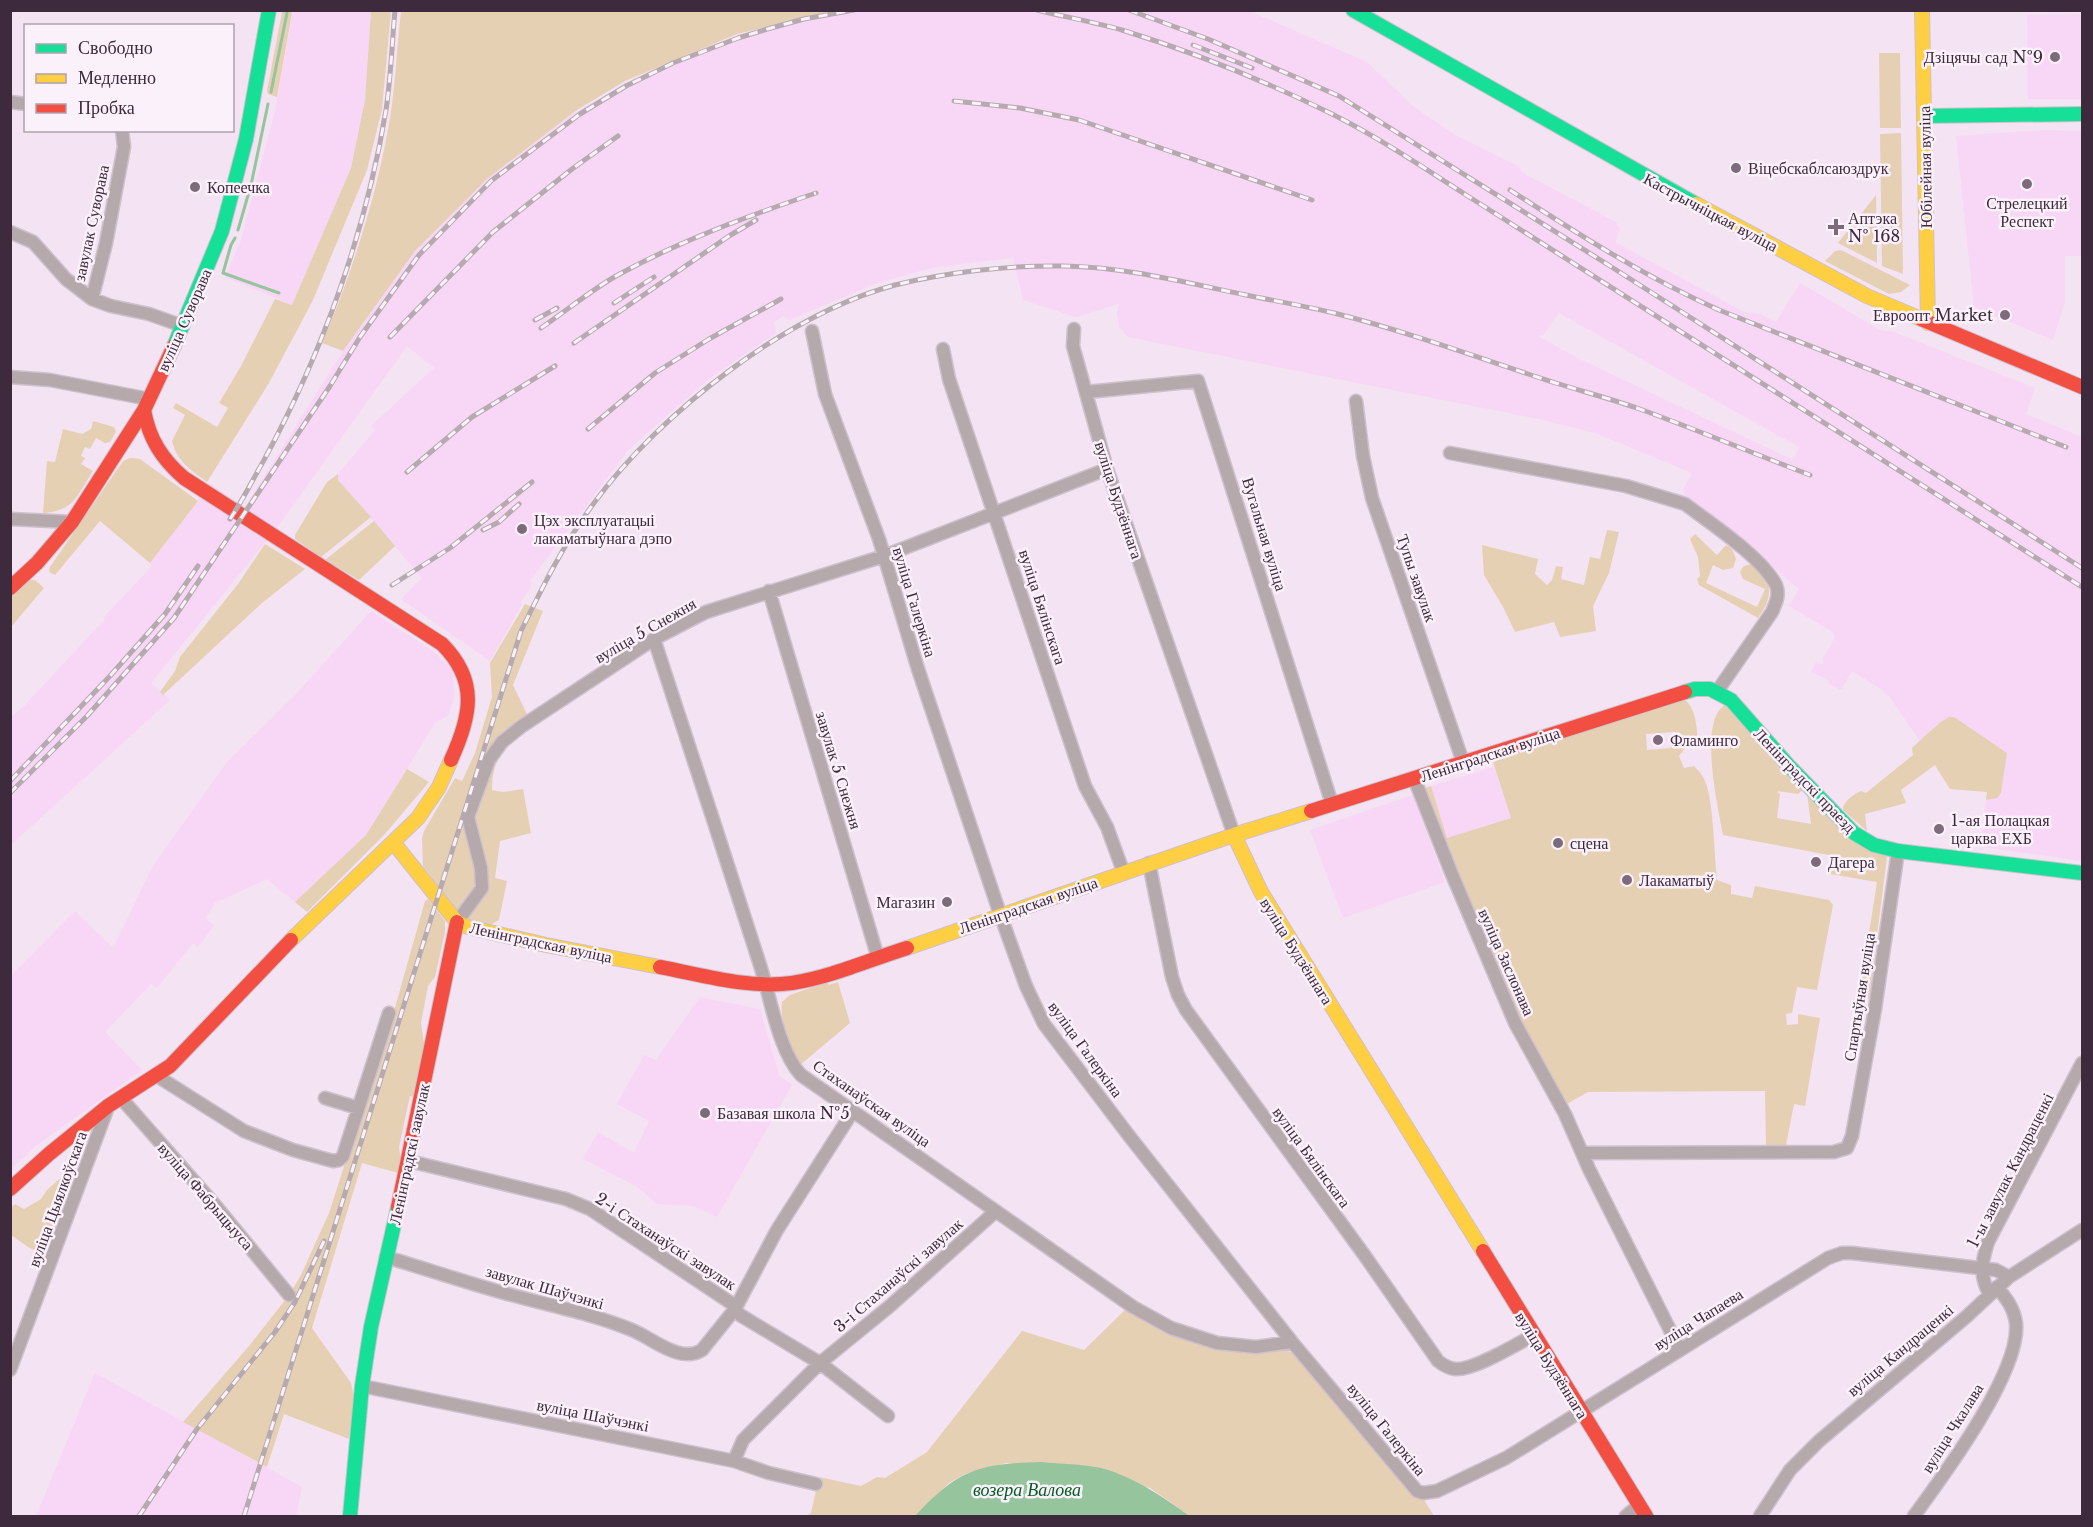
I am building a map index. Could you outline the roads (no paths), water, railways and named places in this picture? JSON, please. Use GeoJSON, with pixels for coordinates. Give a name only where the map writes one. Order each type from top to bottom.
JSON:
{"type":"FeatureCollection","features":[{"type":"Feature","properties":{"kind":"street","name":"вуліца Суворава"},"geometry":{"type":"LineString","coordinates":[[10,588],[37,563],[72,522],[146,404],[183,326],[222,231],[246,139],[269,10]]}},
{"type":"Feature","properties":{"kind":"street","name":"Кастрычніцкая вуліца"},"geometry":{"type":"LineString","coordinates":[[1353,10],[1662,186],[1867,296],[2082,387]]}},
{"type":"Feature","properties":{"kind":"street","name":"Юбілейная вуліца"},"geometry":{"type":"LineString","coordinates":[[1922,10],[1928,322]]}},
{"type":"Feature","properties":{"kind":"street"},"geometry":{"type":"LineString","coordinates":[[1924,116],[2082,114]]}},
{"type":"Feature","properties":{"kind":"street","name":"завулак Суворава"},"geometry":{"type":"LineString","coordinates":[[122,132],[124,147],[106,243],[92,299],[111,306],[149,314],[183,326]]}},
{"type":"Feature","properties":{"kind":"street"},"geometry":{"type":"LineString","coordinates":[[10,232],[33,243],[66,279],[92,299]]}},
{"type":"Feature","properties":{"kind":"street","name":"вуліца Будзённага"},"geometry":{"type":"LineString","coordinates":[[1074,329],[1073,346],[1107,469],[1234,835],[1267,901],[1643,1511]]}},
{"type":"Feature","properties":{"kind":"street","name":"вуліца Галеркіна"},"geometry":{"type":"LineString","coordinates":[[812,331],[825,394],[884,556],[918,669],[1000,914],[1026,986],[1044,1024],[1292,1342],[1412,1487],[1423,1493]]}},
{"type":"Feature","properties":{"kind":"street","name":"вуліца Бялінскага"},"geometry":{"type":"LineString","coordinates":[[944,350],[949,379],[1085,786],[1107,827],[1123,872]]}},
{"type":"Feature","properties":{"kind":"street"},"geometry":{"type":"LineString","coordinates":[[10,377],[50,380],[146,404],[146,423],[156,450],[169,466],[184,478],[442,644],[462,668],[467,683],[468,701],[466,717],[455,752],[439,787],[418,818],[303,929],[170,1066],[108,1106],[10,1189]]}},
{"type":"Feature","properties":{"kind":"street","name":"Вугальная вуліца"},"geometry":{"type":"LineString","coordinates":[[1087,392],[1198,381],[1332,804]]}},
{"type":"Feature","properties":{"kind":"street","name":"Тупы завулак"},"geometry":{"type":"LineString","coordinates":[[1356,401],[1363,456],[1372,498],[1463,762]]}},
{"type":"Feature","properties":{"kind":"street"},"geometry":{"type":"LineString","coordinates":[[1450,453],[1626,486],[1670,498],[1685,504],[1761,565],[1776,584],[1777,602],[1718,690]]}},
{"type":"Feature","properties":{"kind":"street","name":"вуліца 5 Снежня"},"geometry":{"type":"LineString","coordinates":[[457,922],[482,888],[481,868],[468,817],[489,760],[502,742],[522,726],[654,639],[706,612],[884,556],[1107,469]]}},
{"type":"Feature","properties":{"kind":"street"},"geometry":{"type":"LineString","coordinates":[[10,519],[72,522]]}},
{"type":"Feature","properties":{"kind":"street","name":"завулак 5 Снежня"},"geometry":{"type":"LineString","coordinates":[[769,591],[878,958]]}},
{"type":"Feature","properties":{"kind":"street","name":"Стаханаўская вуліца"},"geometry":{"type":"LineString","coordinates":[[654,639],[786,1053],[792,1065],[801,1075],[1133,1306],[1171,1328],[1217,1343],[1256,1347],[1292,1342]]}},
{"type":"Feature","properties":{"kind":"street","name":"Ленінградская вуліца"},"geometry":{"type":"LineString","coordinates":[[393,843],[457,922],[480,932],[737,981],[766,985],[801,981],[878,958],[1149,863],[1463,762],[1695,689],[1707,687],[1718,690]]}},
{"type":"Feature","properties":{"kind":"street","name":"Ленінградскі праезд"},"geometry":{"type":"LineString","coordinates":[[1718,690],[1731,700],[1789,766],[1854,833],[1874,845],[1899,851],[2082,873]]}},
{"type":"Feature","properties":{"kind":"street","name":"вуліца Заслонава"},"geometry":{"type":"LineString","coordinates":[[1414,778],[1450,872],[1515,1023],[1565,1114],[1589,1169],[1680,1350]]}},
{"type":"Feature","properties":{"kind":"street","name":"Спартыўная вуліца"},"geometry":{"type":"LineString","coordinates":[[1583,1153],[1834,1152],[1847,1148],[1852,1136],[1875,1009],[1899,851]]}},
{"type":"Feature","properties":{"kind":"street","name":"вуліца Бялінскага"},"geometry":{"type":"LineString","coordinates":[[1149,863],[1172,977],[1186,1010],[1438,1360],[1445,1366],[1456,1369],[1465,1368],[1497,1355],[1534,1335]]}},
{"type":"Feature","properties":{"kind":"street","name":"Ленінградскі завулак"},"geometry":{"type":"LineString","coordinates":[[362,1386],[370,1327],[409,1161],[457,922]]}},
{"type":"Feature","properties":{"kind":"street"},"geometry":{"type":"LineString","coordinates":[[157,1076],[244,1131],[293,1150],[333,1161],[339,1160],[343,1156],[388,1013]]}},
{"type":"Feature","properties":{"kind":"street","name":"1-ы завулак Кандраценкі"},"geometry":{"type":"LineString","coordinates":[[1993,1290],[1983,1282],[1981,1268],[1988,1242],[2082,1063]]}},
{"type":"Feature","properties":{"kind":"street","name":"вуліца Фабрыцыуса"},"geometry":{"type":"LineString","coordinates":[[121,1098],[289,1295]]}},
{"type":"Feature","properties":{"kind":"street"},"geometry":{"type":"LineString","coordinates":[[325,1098],[358,1108]]}},
{"type":"Feature","properties":{"kind":"street","name":"вуліца Цыялкоўскага"},"geometry":{"type":"LineString","coordinates":[[10,1370],[108,1106]]}},
{"type":"Feature","properties":{"kind":"street"},"geometry":{"type":"LineString","coordinates":[[735,1309],[777,1230],[854,1111]]}},
{"type":"Feature","properties":{"kind":"street","name":"2-і Стаханаўскі завулак"},"geometry":{"type":"LineString","coordinates":[[409,1161],[566,1199],[590,1209],[731,1303],[740,1315],[820,1363]]}},
{"type":"Feature","properties":{"kind":"street","name":"3-і Стаханаўскі завулак"},"geometry":{"type":"LineString","coordinates":[[734,1461],[743,1440],[820,1363],[890,1306],[996,1211]]}},
{"type":"Feature","properties":{"kind":"street","name":"вуліца Кандраценкі"},"geometry":{"type":"LineString","coordinates":[[1760,1516],[1790,1470],[1819,1441],[1966,1317],[2009,1277],[2082,1230]]}},
{"type":"Feature","properties":{"kind":"street","name":"вуліца Чапаева"},"geometry":{"type":"LineString","coordinates":[[1423,1493],[1448,1486],[1506,1458],[1828,1258],[1842,1253],[1996,1270],[2009,1277]]}},
{"type":"Feature","properties":{"kind":"street","name":"завулак Шаўчэнкі"},"geometry":{"type":"LineString","coordinates":[[386,1257],[504,1293],[592,1316],[633,1330],[681,1354],[691,1355],[702,1350],[735,1309]]}},
{"type":"Feature","properties":{"kind":"street","name":"вуліца Чкалава"},"geometry":{"type":"LineString","coordinates":[[1914,1516],[1965,1443],[1995,1394],[2009,1358],[2015,1337],[2014,1315],[2010,1304],[1993,1290]]}},
{"type":"Feature","properties":{"kind":"street"},"geometry":{"type":"LineString","coordinates":[[820,1363],[888,1416]]}},
{"type":"Feature","properties":{"kind":"street"},"geometry":{"type":"LineString","coordinates":[[350,1516],[362,1386]]}},
{"type":"Feature","properties":{"kind":"street","name":"вуліца Шаўчэнкі"},"geometry":{"type":"LineString","coordinates":[[362,1386],[734,1461],[769,1473],[816,1484]]}},
{"type":"Feature","properties":{"kind":"street"},"geometry":{"type":"LineString","coordinates":[[1626,1516],[1643,1511]]}},
{"type":"Feature","properties":{"kind":"water","name":"возера Валова"},"geometry":{"type":"Polygon","coordinates":[[[1041,1462],[1101,1468],[1113,1472],[1148,1488],[1190,1516],[915,1516],[944,1488],[971,1472],[1001,1465],[1041,1462]]]}},
{"type":"Feature","properties":{"kind":"waterway"},"geometry":{"type":"LineString","coordinates":[[271,92],[287,13]]}},
{"type":"Feature","properties":{"kind":"waterway"},"geometry":{"type":"LineString","coordinates":[[238,230],[251,185],[268,104]]}},
{"type":"Feature","properties":{"kind":"waterway"},"geometry":{"type":"LineString","coordinates":[[235,238],[223,273],[279,293]]}},
{"type":"Feature","properties":{"kind":"railway"},"geometry":{"type":"LineString","coordinates":[[230,519],[285,419],[305,377],[340,290],[367,201],[386,110],[395,10]]}},
{"type":"Feature","properties":{"kind":"railway"},"geometry":{"type":"LineString","coordinates":[[10,793],[87,716],[174,618],[330,386],[360,337],[419,255],[491,181],[580,114],[626,86],[673,63],[771,28],[804,19],[854,10]]}},
{"type":"Feature","properties":{"kind":"railway"},"geometry":{"type":"LineString","coordinates":[[1037,10],[1122,30],[1201,57],[1279,89],[1364,131],[2082,587]]}},
{"type":"Feature","properties":{"kind":"railway"},"geometry":{"type":"LineString","coordinates":[[1129,10],[1208,39],[1339,96],[1610,266],[2082,568]]}},
{"type":"Feature","properties":{"kind":"railway"},"geometry":{"type":"LineString","coordinates":[[1193,45],[1252,68]]}},
{"type":"Feature","properties":{"kind":"railway"},"geometry":{"type":"LineString","coordinates":[[954,101],[1020,108],[1079,120],[1312,200]]}},
{"type":"Feature","properties":{"kind":"railway"},"geometry":{"type":"LineString","coordinates":[[390,337],[493,232],[572,169],[618,136]]}},
{"type":"Feature","properties":{"kind":"railway"},"geometry":{"type":"LineString","coordinates":[[1510,190],[1638,269],[1719,310],[2066,447]]}},
{"type":"Feature","properties":{"kind":"railway"},"geometry":{"type":"LineString","coordinates":[[541,328],[597,288],[640,263],[714,230],[816,193]]}},
{"type":"Feature","properties":{"kind":"railway"},"geometry":{"type":"LineString","coordinates":[[574,343],[729,236],[756,220]]}},
{"type":"Feature","properties":{"kind":"railway"},"geometry":{"type":"LineString","coordinates":[[244,1516],[521,631],[573,534],[621,469],[690,402],[729,371],[770,343],[854,299],[915,280],[1001,268],[1064,266],[1110,269],[1156,276],[1312,308],[1384,327],[1637,408],[1810,475]]}},
{"type":"Feature","properties":{"kind":"railway"},"geometry":{"type":"LineString","coordinates":[[614,303],[654,277]]}},
{"type":"Feature","properties":{"kind":"railway"},"geometry":{"type":"LineString","coordinates":[[588,429],[655,373],[709,339],[781,299]]}},
{"type":"Feature","properties":{"kind":"railway"},"geometry":{"type":"LineString","coordinates":[[535,320],[557,308]]}},
{"type":"Feature","properties":{"kind":"railway"},"geometry":{"type":"LineString","coordinates":[[407,472],[472,417],[555,366]]}},
{"type":"Feature","properties":{"kind":"railway"},"geometry":{"type":"LineString","coordinates":[[392,585],[450,548],[532,482]]}},
{"type":"Feature","properties":{"kind":"railway"},"geometry":{"type":"LineString","coordinates":[[483,530],[499,522],[519,504]]}},
{"type":"Feature","properties":{"kind":"railway"},"geometry":{"type":"LineString","coordinates":[[11,780],[110,676],[165,614],[198,566]]}},
{"type":"Feature","properties":{"kind":"railway"},"geometry":{"type":"LineString","coordinates":[[139,1516],[197,1429],[275,1332],[295,1302],[324,1241]]}},
{"type":"Feature","properties":{"kind":"place","name":"Дзіцячы сад №9"},"geometry":{"type":"Point","coordinates":[2055,57]}},
{"type":"Feature","properties":{"kind":"place","name":"Віцебскаблсаюздрук"},"geometry":{"type":"Point","coordinates":[1736,168]}},
{"type":"Feature","properties":{"kind":"place","name":"Стрелецкий Респект"},"geometry":{"type":"Point","coordinates":[2027,184]}},
{"type":"Feature","properties":{"kind":"place","name":"Копеечка"},"geometry":{"type":"Point","coordinates":[195,187]}},
{"type":"Feature","properties":{"kind":"place","name":"Аптэка № 168"},"geometry":{"type":"Point","coordinates":[1836,227]}},
{"type":"Feature","properties":{"kind":"place","name":"Евроопт Market"},"geometry":{"type":"Point","coordinates":[2005,315]}},
{"type":"Feature","properties":{"kind":"place","name":"Цэх эксплуатацыі лакаматыўнага дэпо"},"geometry":{"type":"Point","coordinates":[522,529]}},
{"type":"Feature","properties":{"kind":"place","name":"Фламинго"},"geometry":{"type":"Point","coordinates":[1658,740]}},
{"type":"Feature","properties":{"kind":"place","name":"1-ая Полацкая царква ЕХБ"},"geometry":{"type":"Point","coordinates":[1939,829]}},
{"type":"Feature","properties":{"kind":"place","name":"сцена"},"geometry":{"type":"Point","coordinates":[1558,843]}},
{"type":"Feature","properties":{"kind":"place","name":"Дагера"},"geometry":{"type":"Point","coordinates":[1816,862]}},
{"type":"Feature","properties":{"kind":"place","name":"Лакаматыў"},"geometry":{"type":"Point","coordinates":[1627,880]}},
{"type":"Feature","properties":{"kind":"place","name":"Магазин"},"geometry":{"type":"Point","coordinates":[947,902]}},
{"type":"Feature","properties":{"kind":"place","name":"Базавая школа №5"},"geometry":{"type":"Point","coordinates":[705,1113]}}]}
